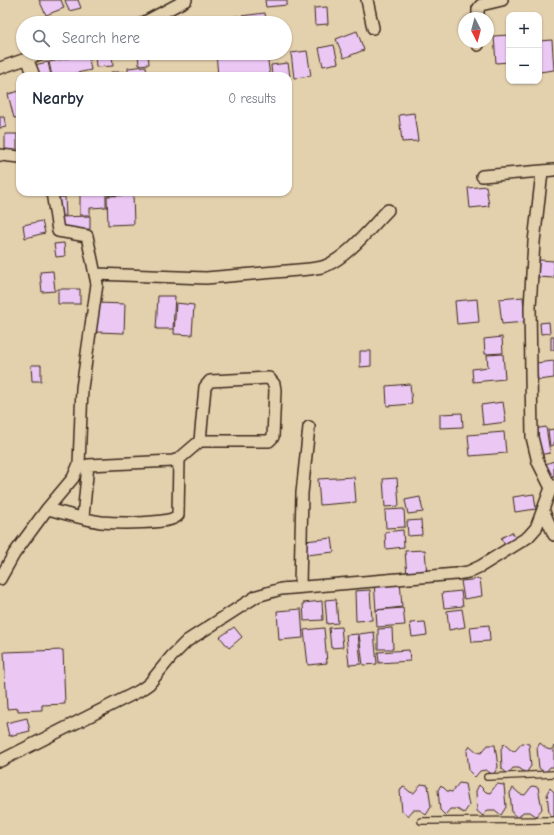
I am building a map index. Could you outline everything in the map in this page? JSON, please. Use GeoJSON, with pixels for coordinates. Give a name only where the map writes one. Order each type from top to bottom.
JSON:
{"type":"FeatureCollection","features":[{"type":"Feature","properties":{"kind":"street"},"geometry":{"type":"LineString","coordinates":[[156,16],[186,0]]}},
{"type":"Feature","properties":{"kind":"street"},"geometry":{"type":"LineString","coordinates":[[367,0],[373,28]]}},
{"type":"Feature","properties":{"kind":"street"},"geometry":{"type":"LineString","coordinates":[[478,12],[481,5],[502,0]]}},
{"type":"Feature","properties":{"kind":"street"},"geometry":{"type":"LineString","coordinates":[[0,68],[22,60]]}},
{"type":"Feature","properties":{"kind":"street"},"geometry":{"type":"LineString","coordinates":[[28,60],[32,72]]}},
{"type":"Feature","properties":{"kind":"street"},"geometry":{"type":"LineString","coordinates":[[0,155],[16,157]]}},
{"type":"Feature","properties":{"kind":"street"},"geometry":{"type":"LineString","coordinates":[[482,176],[554,170]]}},
{"type":"Feature","properties":{"kind":"street"},"geometry":{"type":"LineString","coordinates":[[0,757],[0,761],[139,691],[149,684],[171,657],[187,642],[257,596],[281,588],[468,572],[481,566],[528,537],[536,528],[544,512],[553,487],[538,462],[532,437],[530,307],[534,242],[542,172]]}},
{"type":"Feature","properties":{"kind":"street"},"geometry":{"type":"LineString","coordinates":[[0,579],[14,554],[47,509],[73,478],[78,464],[82,388],[96,299],[96,274],[87,236],[58,231],[53,196]]}},
{"type":"Feature","properties":{"kind":"street"},"geometry":{"type":"LineString","coordinates":[[96,274],[206,278],[310,270],[325,266],[350,249],[388,210]]}},
{"type":"Feature","properties":{"kind":"street"},"geometry":{"type":"LineString","coordinates":[[83,517],[88,465],[179,459],[200,441],[269,441],[273,437],[275,390],[274,384],[269,378],[210,381],[205,387],[200,441]]}},
{"type":"Feature","properties":{"kind":"street"},"geometry":{"type":"LineString","coordinates":[[300,587],[302,494],[309,427]]}},
{"type":"Feature","properties":{"kind":"street"},"geometry":{"type":"LineString","coordinates":[[47,509],[101,522],[149,522],[177,518],[179,459]]}},
{"type":"Feature","properties":{"kind":"street"},"geometry":{"type":"LineString","coordinates":[[544,512],[554,535]]}},
{"type":"Feature","properties":{"kind":"lane"},"geometry":{"type":"LineString","coordinates":[[487,777],[554,774]]}},
{"type":"Feature","properties":{"kind":"lane"},"geometry":{"type":"LineString","coordinates":[[421,821],[554,820]]}},
{"type":"Feature","properties":{"kind":"building"},"geometry":{"type":"Polygon","coordinates":[[[39,0],[61,0],[64,8],[46,15],[39,0]]]}},
{"type":"Feature","properties":{"kind":"building"},"geometry":{"type":"Polygon","coordinates":[[[65,0],[78,0],[81,8],[69,11],[65,0]]]}},
{"type":"Feature","properties":{"kind":"building"},"geometry":{"type":"Polygon","coordinates":[[[265,0],[287,0],[287,5],[266,7],[265,0]]]}},
{"type":"Feature","properties":{"kind":"building"},"geometry":{"type":"Polygon","coordinates":[[[327,7],[328,24],[315,25],[314,8],[327,7]]]}},
{"type":"Feature","properties":{"kind":"building"},"geometry":{"type":"Polygon","coordinates":[[[265,13],[265,16],[241,16],[265,13]]]}},
{"type":"Feature","properties":{"kind":"building"},"geometry":{"type":"Polygon","coordinates":[[[357,31],[364,50],[344,58],[336,39],[357,31]]]}},
{"type":"Feature","properties":{"kind":"building"},"geometry":{"type":"Polygon","coordinates":[[[506,35],[506,62],[496,63],[494,36],[506,35]]]}},
{"type":"Feature","properties":{"kind":"building"},"geometry":{"type":"Polygon","coordinates":[[[552,40],[554,70],[542,72],[542,41],[552,40]]]}},
{"type":"Feature","properties":{"kind":"building"},"geometry":{"type":"Polygon","coordinates":[[[334,45],[338,63],[323,66],[319,48],[334,45]]]}},
{"type":"Feature","properties":{"kind":"building"},"geometry":{"type":"Polygon","coordinates":[[[307,51],[311,76],[294,78],[292,53],[307,51]]]}},
{"type":"Feature","properties":{"kind":"building"},"geometry":{"type":"Polygon","coordinates":[[[59,60],[89,60],[91,70],[82,72],[51,72],[49,62],[59,60]]]}},
{"type":"Feature","properties":{"kind":"building"},"geometry":{"type":"Polygon","coordinates":[[[96,60],[113,60],[113,66],[96,67],[96,60]]]}},
{"type":"Feature","properties":{"kind":"building"},"geometry":{"type":"Polygon","coordinates":[[[139,60],[149,60],[149,64],[139,65],[139,60]]]}},
{"type":"Feature","properties":{"kind":"building"},"geometry":{"type":"Polygon","coordinates":[[[217,60],[268,60],[269,72],[218,72],[217,60]]]}},
{"type":"Feature","properties":{"kind":"building"},"geometry":{"type":"Polygon","coordinates":[[[48,62],[50,72],[35,72],[34,65],[48,62]]]}},
{"type":"Feature","properties":{"kind":"building"},"geometry":{"type":"Polygon","coordinates":[[[288,63],[289,72],[272,72],[271,65],[288,63]]]}},
{"type":"Feature","properties":{"kind":"building"},"geometry":{"type":"Polygon","coordinates":[[[146,66],[147,72],[128,72],[128,68],[146,66]]]}},
{"type":"Feature","properties":{"kind":"building"},"geometry":{"type":"Polygon","coordinates":[[[16,92],[16,118],[14,118],[8,94],[16,92]]]}},
{"type":"Feature","properties":{"kind":"building"},"geometry":{"type":"Polygon","coordinates":[[[414,113],[418,141],[402,142],[399,115],[414,113]]]}},
{"type":"Feature","properties":{"kind":"building"},"geometry":{"type":"Polygon","coordinates":[[[0,117],[4,117],[6,127],[0,128],[0,117]]]}},
{"type":"Feature","properties":{"kind":"building"},"geometry":{"type":"Polygon","coordinates":[[[5,134],[16,134],[16,152],[5,153],[5,134]]]}},
{"type":"Feature","properties":{"kind":"building"},"geometry":{"type":"Polygon","coordinates":[[[486,186],[489,206],[470,208],[468,188],[486,186]]]}},
{"type":"Feature","properties":{"kind":"building"},"geometry":{"type":"Polygon","coordinates":[[[80,196],[106,196],[106,207],[90,208],[90,215],[80,215],[80,196]]]}},
{"type":"Feature","properties":{"kind":"building"},"geometry":{"type":"Polygon","coordinates":[[[107,196],[133,196],[134,224],[108,225],[107,196]]]}},
{"type":"Feature","properties":{"kind":"building"},"geometry":{"type":"Polygon","coordinates":[[[57,197],[65,197],[66,216],[58,216],[57,197]]]}},
{"type":"Feature","properties":{"kind":"building"},"geometry":{"type":"Polygon","coordinates":[[[90,216],[90,229],[61,231],[61,217],[90,216]]]}},
{"type":"Feature","properties":{"kind":"building"},"geometry":{"type":"Polygon","coordinates":[[[42,221],[45,233],[25,238],[23,225],[42,221]]]}},
{"type":"Feature","properties":{"kind":"building"},"geometry":{"type":"Polygon","coordinates":[[[64,243],[65,256],[56,257],[54,244],[64,243]]]}},
{"type":"Feature","properties":{"kind":"building"},"geometry":{"type":"Polygon","coordinates":[[[539,260],[554,261],[554,278],[538,277],[539,260]]]}},
{"type":"Feature","properties":{"kind":"building"},"geometry":{"type":"Polygon","coordinates":[[[53,271],[55,291],[42,292],[40,272],[53,271]]]}},
{"type":"Feature","properties":{"kind":"building"},"geometry":{"type":"Polygon","coordinates":[[[58,289],[80,289],[80,304],[58,304],[58,289]]]}},
{"type":"Feature","properties":{"kind":"building"},"geometry":{"type":"Polygon","coordinates":[[[158,296],[175,296],[173,329],[156,329],[158,296]]]}},
{"type":"Feature","properties":{"kind":"building"},"geometry":{"type":"Polygon","coordinates":[[[523,297],[525,322],[502,324],[499,299],[523,297]]]}},
{"type":"Feature","properties":{"kind":"building"},"geometry":{"type":"Polygon","coordinates":[[[477,299],[479,322],[457,324],[455,301],[477,299]]]}},
{"type":"Feature","properties":{"kind":"building"},"geometry":{"type":"Polygon","coordinates":[[[97,303],[125,304],[124,333],[96,332],[97,303]]]}},
{"type":"Feature","properties":{"kind":"building"},"geometry":{"type":"Polygon","coordinates":[[[176,303],[194,305],[192,335],[174,334],[176,303]]]}},
{"type":"Feature","properties":{"kind":"building"},"geometry":{"type":"Polygon","coordinates":[[[549,322],[550,333],[541,334],[540,323],[549,322]]]}},
{"type":"Feature","properties":{"kind":"building"},"geometry":{"type":"Polygon","coordinates":[[[551,336],[554,336],[554,350],[551,350],[551,336]]]}},
{"type":"Feature","properties":{"kind":"building"},"geometry":{"type":"Polygon","coordinates":[[[502,337],[503,353],[485,354],[484,339],[502,337]]]}},
{"type":"Feature","properties":{"kind":"building"},"geometry":{"type":"Polygon","coordinates":[[[360,351],[371,351],[371,366],[360,367],[360,351]]]}},
{"type":"Feature","properties":{"kind":"building"},"geometry":{"type":"Polygon","coordinates":[[[503,354],[505,379],[473,382],[472,369],[488,367],[487,355],[503,354]]]}},
{"type":"Feature","properties":{"kind":"building"},"geometry":{"type":"Polygon","coordinates":[[[554,361],[554,378],[538,380],[536,363],[554,361]]]}},
{"type":"Feature","properties":{"kind":"building"},"geometry":{"type":"Polygon","coordinates":[[[31,365],[41,365],[41,381],[32,381],[31,365]]]}},
{"type":"Feature","properties":{"kind":"building"},"geometry":{"type":"Polygon","coordinates":[[[410,384],[412,404],[387,406],[386,386],[410,384]]]}},
{"type":"Feature","properties":{"kind":"building"},"geometry":{"type":"Polygon","coordinates":[[[503,402],[506,422],[483,425],[481,405],[503,402]]]}},
{"type":"Feature","properties":{"kind":"building"},"geometry":{"type":"Polygon","coordinates":[[[462,413],[463,427],[440,428],[440,414],[462,413]]]}},
{"type":"Feature","properties":{"kind":"building"},"geometry":{"type":"Polygon","coordinates":[[[546,427],[550,453],[538,455],[534,429],[546,427]]]}},
{"type":"Feature","properties":{"kind":"building"},"geometry":{"type":"Polygon","coordinates":[[[554,429],[554,445],[550,446],[548,430],[554,429]]]}},
{"type":"Feature","properties":{"kind":"building"},"geometry":{"type":"Polygon","coordinates":[[[504,432],[506,453],[470,456],[468,435],[504,432]]]}},
{"type":"Feature","properties":{"kind":"building"},"geometry":{"type":"Polygon","coordinates":[[[554,461],[554,476],[549,478],[543,465],[554,461]]]}},
{"type":"Feature","properties":{"kind":"building"},"geometry":{"type":"Polygon","coordinates":[[[354,477],[356,502],[320,505],[318,479],[354,477]]]}},
{"type":"Feature","properties":{"kind":"building"},"geometry":{"type":"Polygon","coordinates":[[[397,478],[399,506],[385,507],[383,479],[397,478]]]}},
{"type":"Feature","properties":{"kind":"building"},"geometry":{"type":"Polygon","coordinates":[[[534,494],[536,509],[515,512],[513,497],[534,494]]]}},
{"type":"Feature","properties":{"kind":"building"},"geometry":{"type":"Polygon","coordinates":[[[420,497],[423,512],[408,514],[405,500],[420,497]]]}},
{"type":"Feature","properties":{"kind":"building"},"geometry":{"type":"Polygon","coordinates":[[[404,509],[405,527],[386,528],[385,510],[404,509]]]}},
{"type":"Feature","properties":{"kind":"building"},"geometry":{"type":"Polygon","coordinates":[[[421,520],[422,535],[408,536],[407,521],[421,520]]]}},
{"type":"Feature","properties":{"kind":"building"},"geometry":{"type":"Polygon","coordinates":[[[403,530],[404,547],[386,549],[385,532],[403,530]]]}},
{"type":"Feature","properties":{"kind":"building"},"geometry":{"type":"Polygon","coordinates":[[[512,532],[516,539],[505,545],[501,538],[512,532]]]}},
{"type":"Feature","properties":{"kind":"building"},"geometry":{"type":"Polygon","coordinates":[[[332,538],[334,552],[306,555],[305,541],[332,538]]]}},
{"type":"Feature","properties":{"kind":"building"},"geometry":{"type":"Polygon","coordinates":[[[425,550],[427,575],[407,576],[405,551],[425,550]]]}},
{"type":"Feature","properties":{"kind":"building"},"geometry":{"type":"Polygon","coordinates":[[[480,579],[482,596],[464,599],[461,581],[480,579]]]}},
{"type":"Feature","properties":{"kind":"building"},"geometry":{"type":"Polygon","coordinates":[[[400,580],[402,607],[376,610],[374,582],[400,580]]]}},
{"type":"Feature","properties":{"kind":"building"},"geometry":{"type":"Polygon","coordinates":[[[370,590],[372,620],[356,621],[355,591],[370,590]]]}},
{"type":"Feature","properties":{"kind":"building"},"geometry":{"type":"Polygon","coordinates":[[[461,591],[463,606],[444,608],[442,593],[461,591]]]}},
{"type":"Feature","properties":{"kind":"building"},"geometry":{"type":"Polygon","coordinates":[[[336,599],[338,623],[327,624],[325,600],[336,599]]]}},
{"type":"Feature","properties":{"kind":"building"},"geometry":{"type":"Polygon","coordinates":[[[322,601],[323,620],[304,621],[303,603],[322,601]]]}},
{"type":"Feature","properties":{"kind":"building"},"geometry":{"type":"Polygon","coordinates":[[[403,608],[405,625],[377,627],[376,610],[403,608]]]}},
{"type":"Feature","properties":{"kind":"building"},"geometry":{"type":"Polygon","coordinates":[[[301,609],[303,638],[279,640],[277,611],[301,609]]]}},
{"type":"Feature","properties":{"kind":"building"},"geometry":{"type":"Polygon","coordinates":[[[462,609],[465,627],[449,630],[447,611],[462,609]]]}},
{"type":"Feature","properties":{"kind":"building"},"geometry":{"type":"Polygon","coordinates":[[[425,622],[427,635],[412,637],[410,623],[425,622]]]}},
{"type":"Feature","properties":{"kind":"building"},"geometry":{"type":"Polygon","coordinates":[[[489,625],[490,641],[472,642],[470,627],[489,625]]]}},
{"type":"Feature","properties":{"kind":"building"},"geometry":{"type":"Polygon","coordinates":[[[234,627],[242,637],[229,648],[220,637],[234,627]]]}},
{"type":"Feature","properties":{"kind":"building"},"geometry":{"type":"Polygon","coordinates":[[[341,627],[343,647],[331,648],[329,628],[341,627]]]}},
{"type":"Feature","properties":{"kind":"building"},"geometry":{"type":"Polygon","coordinates":[[[324,628],[327,663],[308,665],[304,630],[324,628]]]}},
{"type":"Feature","properties":{"kind":"building"},"geometry":{"type":"Polygon","coordinates":[[[392,628],[393,649],[378,649],[378,629],[392,628]]]}},
{"type":"Feature","properties":{"kind":"building"},"geometry":{"type":"Polygon","coordinates":[[[374,632],[377,664],[363,665],[359,634],[374,632]]]}},
{"type":"Feature","properties":{"kind":"building"},"geometry":{"type":"Polygon","coordinates":[[[358,634],[361,664],[349,665],[346,635],[358,634]]]}},
{"type":"Feature","properties":{"kind":"building"},"geometry":{"type":"Polygon","coordinates":[[[63,650],[65,704],[42,705],[42,710],[18,711],[18,708],[7,709],[4,652],[63,650]]]}},
{"type":"Feature","properties":{"kind":"building"},"geometry":{"type":"Polygon","coordinates":[[[409,650],[410,661],[379,663],[378,652],[409,650]]]}},
{"type":"Feature","properties":{"kind":"building"},"geometry":{"type":"Polygon","coordinates":[[[27,718],[30,731],[9,736],[6,723],[27,718]]]}},
{"type":"Feature","properties":{"kind":"building"},"geometry":{"type":"Polygon","coordinates":[[[522,743],[529,744],[531,766],[526,773],[519,768],[513,768],[508,774],[502,769],[501,749],[504,744],[511,750],[515,751],[522,743]]]}},
{"type":"Feature","properties":{"kind":"building"},"geometry":{"type":"Polygon","coordinates":[[[540,743],[547,749],[551,750],[554,746],[554,767],[550,767],[545,773],[539,768],[537,748],[540,743]]]}},
{"type":"Feature","properties":{"kind":"building"},"geometry":{"type":"Polygon","coordinates":[[[488,745],[495,745],[498,767],[493,775],[486,770],[480,771],[475,777],[469,771],[467,751],[470,746],[477,752],[481,753],[488,745]]]}},
{"type":"Feature","properties":{"kind":"building"},"geometry":{"type":"Polygon","coordinates":[[[459,783],[465,784],[469,806],[464,813],[457,809],[450,809],[445,815],[440,810],[438,790],[441,785],[447,791],[452,792],[459,783]]]}},
{"type":"Feature","properties":{"kind":"building"},"geometry":{"type":"Polygon","coordinates":[[[421,784],[428,785],[431,807],[426,815],[420,810],[413,810],[408,816],[402,811],[400,791],[403,786],[410,792],[414,793],[421,784]]]}},
{"type":"Feature","properties":{"kind":"building"},"geometry":{"type":"Polygon","coordinates":[[[497,784],[504,785],[506,807],[501,815],[495,810],[488,810],[483,816],[477,811],[476,791],[479,785],[486,792],[490,793],[497,784]]]}},
{"type":"Feature","properties":{"kind":"building"},"geometry":{"type":"Polygon","coordinates":[[[532,786],[538,787],[542,809],[536,816],[530,812],[523,812],[518,818],[512,813],[510,793],[513,788],[520,794],[525,795],[532,786]]]}},
{"type":"Feature","properties":{"kind":"building"},"geometry":{"type":"Polygon","coordinates":[[[550,788],[554,792],[554,818],[549,813],[547,793],[550,788]]]}}]}
